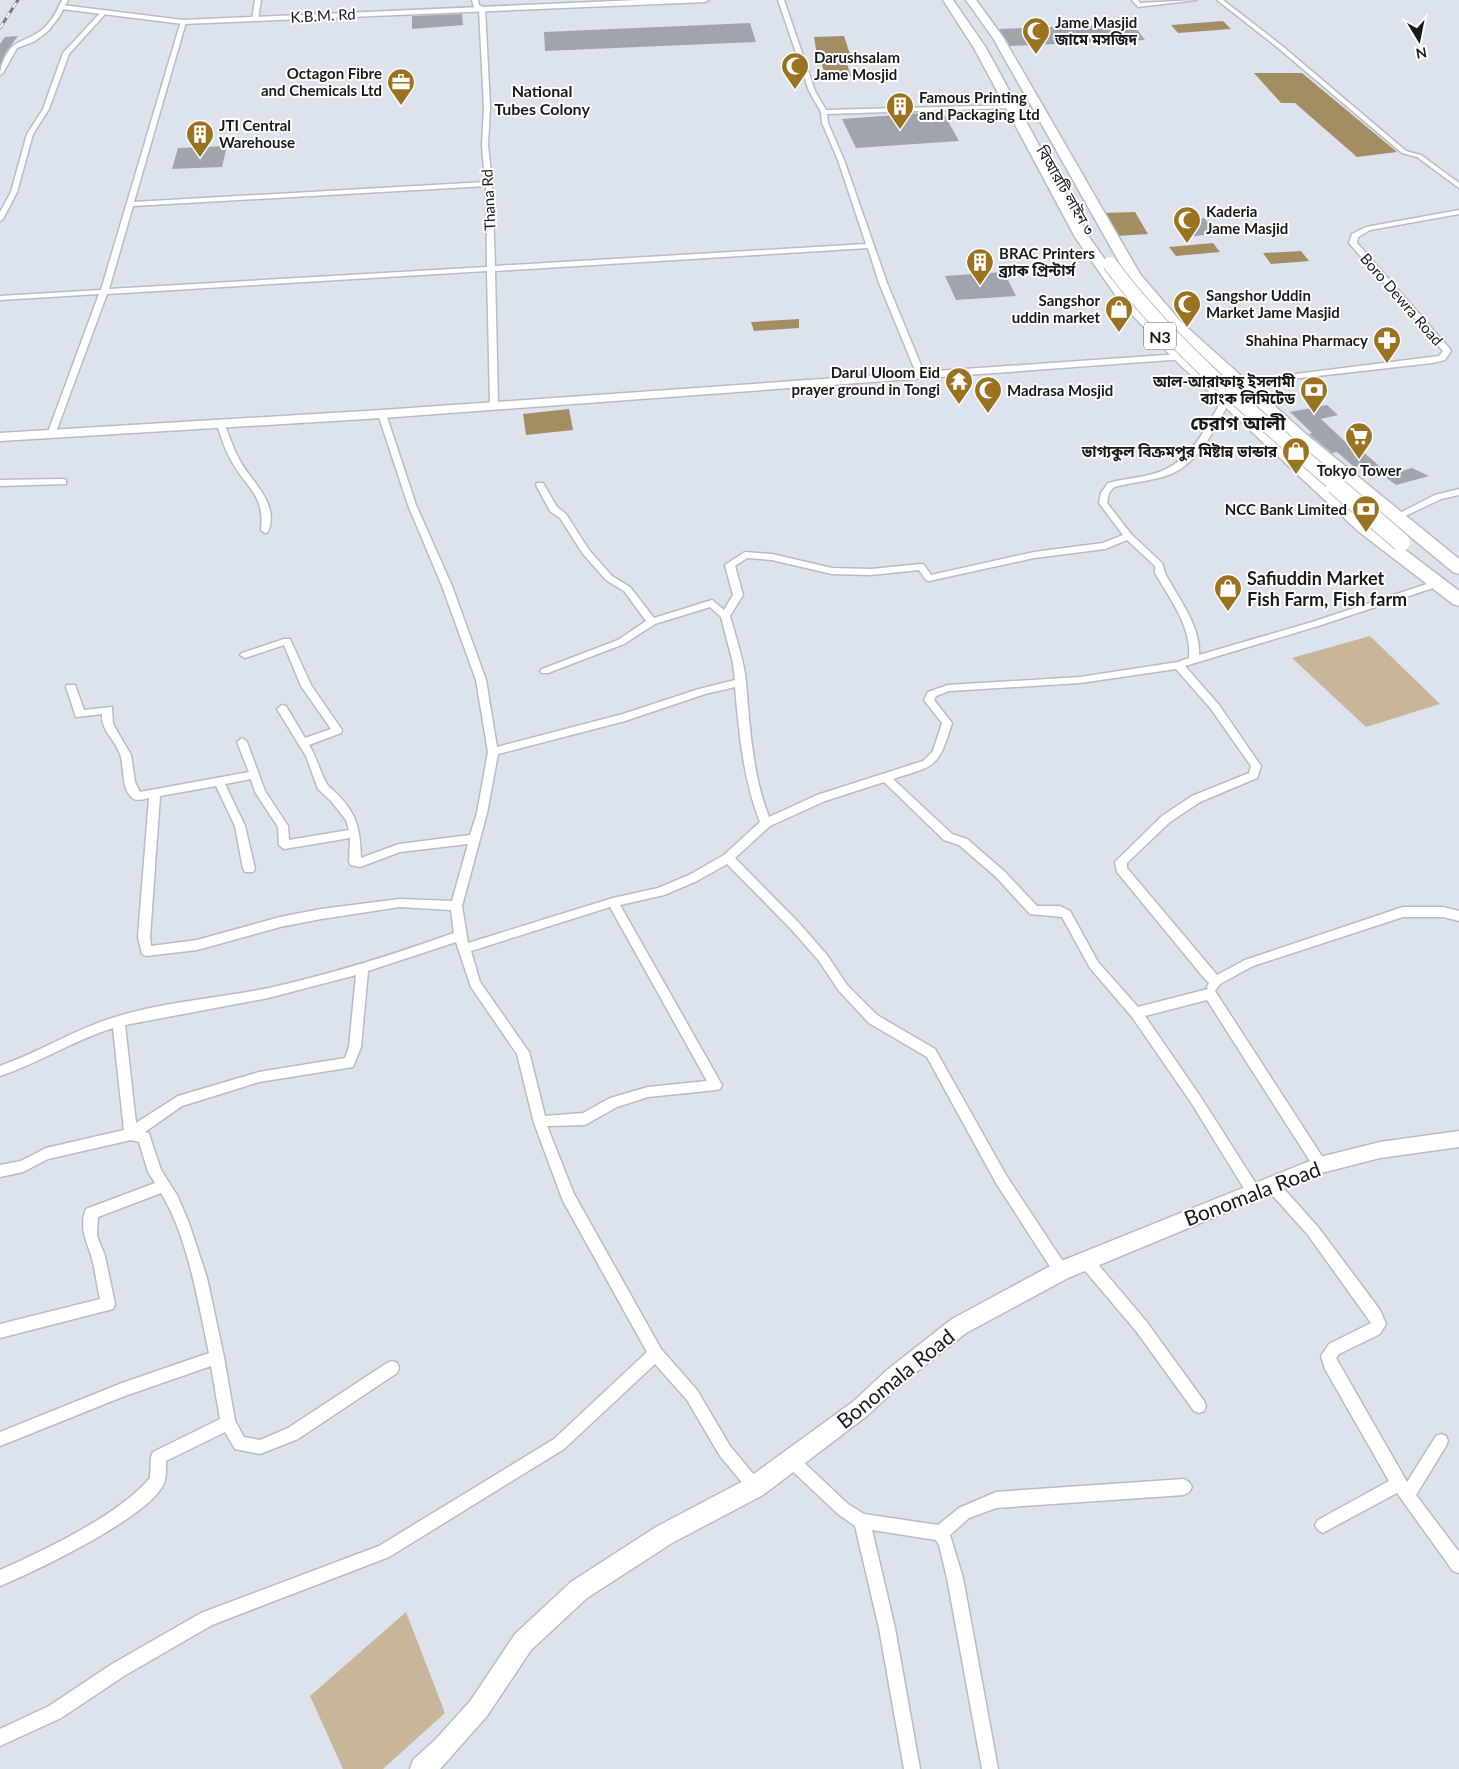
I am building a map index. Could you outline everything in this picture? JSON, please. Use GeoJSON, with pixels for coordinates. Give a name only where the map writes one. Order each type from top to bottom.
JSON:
{"type":"FeatureCollection","features":[{"type":"Feature","properties":{"kind":"highway","name":"N3"},"geometry":{"type":"LineString","coordinates":[[948,0],[969,30],[1082,238],[1126,300],[1180,356],[1364,527],[1459,600]]}},
{"type":"Feature","properties":{"kind":"highway","name":"বিআরটি লাইন ৩"},"geometry":{"type":"LineString","coordinates":[[956,0],[1006,80],[1040,146],[1110,264],[1144,310],[1288,444],[1401,542]]}},
{"type":"Feature","properties":{"kind":"highway","name":"N3"},"geometry":{"type":"LineString","coordinates":[[971,0],[1008,54],[1134,276],[1176,325],[1300,438],[1459,568]]}},
{"type":"Feature","properties":{"kind":"street"},"geometry":{"type":"LineString","coordinates":[[255,19],[258,0]]}},
{"type":"Feature","properties":{"kind":"street"},"geometry":{"type":"LineString","coordinates":[[475,0],[476,6],[482,8]]}},
{"type":"Feature","properties":{"kind":"street","name":"K.B.M. Rd"},"geometry":{"type":"LineString","coordinates":[[64,3],[104,12],[183,22],[705,0]]}},
{"type":"Feature","properties":{"kind":"street"},"geometry":{"type":"LineString","coordinates":[[781,0],[812,91],[824,112],[825,123],[841,160],[883,284],[921,376]]}},
{"type":"Feature","properties":{"kind":"street"},"geometry":{"type":"LineString","coordinates":[[1135,0],[1138,5],[1194,0]]}},
{"type":"Feature","properties":{"kind":"street"},"geometry":{"type":"LineString","coordinates":[[1220,0],[1279,46],[1404,152],[1419,156],[1459,186]]}},
{"type":"Feature","properties":{"kind":"street"},"geometry":{"type":"LineString","coordinates":[[0,73],[15,47],[32,41],[44,33],[64,3]]}},
{"type":"Feature","properties":{"kind":"street","name":"Thana Rd"},"geometry":{"type":"LineString","coordinates":[[482,8],[487,107],[485,145],[489,184],[494,405]]}},
{"type":"Feature","properties":{"kind":"street"},"geometry":{"type":"LineString","coordinates":[[0,219],[14,192],[30,134],[46,109],[66,53],[104,12]]}},
{"type":"Feature","properties":{"kind":"street"},"geometry":{"type":"LineString","coordinates":[[52,432],[104,292],[183,22]]}},
{"type":"Feature","properties":{"kind":"street"},"geometry":{"type":"LineString","coordinates":[[824,112],[1011,106]]}},
{"type":"Feature","properties":{"kind":"street"},"geometry":{"type":"LineString","coordinates":[[130,204],[489,184]]}},
{"type":"Feature","properties":{"kind":"street","name":"Boro Dewra Road"},"geometry":{"type":"LineString","coordinates":[[1241,383],[1432,361],[1442,358],[1446,351],[1353,243],[1355,236],[1368,228],[1459,212]]}},
{"type":"Feature","properties":{"kind":"street"},"geometry":{"type":"LineString","coordinates":[[0,298],[870,246]]}},
{"type":"Feature","properties":{"kind":"street"},"geometry":{"type":"LineString","coordinates":[[0,436],[382,414],[1180,356]]}},
{"type":"Feature","properties":{"kind":"street"},"geometry":{"type":"LineString","coordinates":[[1194,659],[1196,649],[1193,635],[1160,573],[1159,565],[1128,536],[1103,503],[1105,493],[1110,485],[1157,476],[1183,464],[1201,446],[1226,399]]}},
{"type":"Feature","properties":{"kind":"street"},"geometry":{"type":"LineString","coordinates":[[382,414],[412,505],[447,586],[481,680],[493,752],[474,838],[456,906],[460,936],[466,948],[476,984],[523,1052],[540,1123],[568,1197],[656,1354],[692,1395],[725,1451],[755,1487]]}},
{"type":"Feature","properties":{"kind":"street"},"geometry":{"type":"LineString","coordinates":[[220,423],[236,461],[254,484],[265,507],[267,517],[265,530]]}},
{"type":"Feature","properties":{"kind":"street"},"geometry":{"type":"LineString","coordinates":[[0,483],[63,482]]}},
{"type":"Feature","properties":{"kind":"street"},"geometry":{"type":"LineString","coordinates":[[540,485],[553,509],[563,516],[578,536],[586,552],[608,578],[627,589],[652,622]]}},
{"type":"Feature","properties":{"kind":"street"},"geometry":{"type":"LineString","coordinates":[[1396,517],[1438,497],[1459,492]]}},
{"type":"Feature","properties":{"kind":"street"},"geometry":{"type":"LineString","coordinates":[[725,616],[738,596],[730,565],[745,555],[772,557],[832,571],[871,572],[921,567],[929,578],[1025,557],[1106,546],[1128,536]]}},
{"type":"Feature","properties":{"kind":"street"},"geometry":{"type":"LineString","coordinates":[[466,948],[613,902],[660,892],[693,878],[728,858],[766,823],[821,798],[926,764],[938,752],[947,723],[932,707],[929,700],[932,694],[948,688],[1080,680],[1178,665],[1316,624],[1436,584]]}},
{"type":"Feature","properties":{"kind":"street"},"geometry":{"type":"LineString","coordinates":[[545,671],[621,642],[652,622],[712,603],[725,616],[741,682],[745,743],[760,808],[766,823]]}},
{"type":"Feature","properties":{"kind":"street"},"geometry":{"type":"LineString","coordinates":[[245,655],[287,642],[306,686],[337,730],[303,743]]}},
{"type":"Feature","properties":{"kind":"street"},"geometry":{"type":"LineString","coordinates":[[1178,665],[1215,707],[1256,766],[1253,775],[1196,800],[1166,819],[1121,862],[1121,869],[1162,921],[1216,981]]}},
{"type":"Feature","properties":{"kind":"street"},"geometry":{"type":"LineString","coordinates":[[493,752],[626,716],[703,691],[741,682]]}},
{"type":"Feature","properties":{"kind":"street"},"geometry":{"type":"LineString","coordinates":[[71,687],[80,714],[108,710],[105,719],[110,731],[126,754],[130,789],[137,796],[255,774]]}},
{"type":"Feature","properties":{"kind":"street"},"geometry":{"type":"LineString","coordinates":[[282,709],[311,756],[322,786],[347,812],[355,833],[355,862],[357,863],[399,848],[474,838]]}},
{"type":"Feature","properties":{"kind":"street"},"geometry":{"type":"LineString","coordinates":[[242,742],[260,792],[283,826],[284,845],[355,833]]}},
{"type":"Feature","properties":{"kind":"street"},"geometry":{"type":"LineString","coordinates":[[885,777],[948,837],[963,842],[1000,874],[1034,910],[1060,911],[1066,914],[1094,965],[1136,1013],[1196,1100],[1262,1188],[1313,1231],[1375,1315],[1378,1324],[1375,1329],[1334,1349],[1328,1356],[1330,1364],[1403,1490],[1459,1565]]}},
{"type":"Feature","properties":{"kind":"street"},"geometry":{"type":"LineString","coordinates":[[219,782],[240,826],[248,869]]}},
{"type":"Feature","properties":{"kind":"street"},"geometry":{"type":"LineString","coordinates":[[155,793],[144,937],[146,951],[197,945],[280,922],[321,914],[400,903],[456,906]]}},
{"type":"Feature","properties":{"kind":"street"},"geometry":{"type":"LineString","coordinates":[[728,858],[795,926],[823,958],[843,988],[873,1019],[932,1053],[952,1095],[1000,1179],[1062,1272]]}},
{"type":"Feature","properties":{"kind":"street"},"geometry":{"type":"LineString","coordinates":[[540,1123],[548,1120],[585,1119],[614,1102],[648,1092],[716,1085],[613,902]]}},
{"type":"Feature","properties":{"kind":"street"},"geometry":{"type":"LineString","coordinates":[[1210,994],[1216,981],[1249,963],[1403,912],[1443,912],[1459,916]]}},
{"type":"Feature","properties":{"kind":"street"},"geometry":{"type":"LineString","coordinates":[[0,1070],[22,1064],[87,1030],[118,1022],[270,992],[363,967],[382,964],[460,936]]}},
{"type":"Feature","properties":{"kind":"street"},"geometry":{"type":"LineString","coordinates":[[0,1171],[23,1166],[46,1154],[131,1134],[178,1102],[259,1077],[349,1063],[354,1048],[363,967]]}},
{"type":"Feature","properties":{"kind":"street"},"geometry":{"type":"LineString","coordinates":[[1136,1013],[1210,994]]}},
{"type":"Feature","properties":{"kind":"street"},"geometry":{"type":"LineString","coordinates":[[1210,994],[1320,1165]]}},
{"type":"Feature","properties":{"kind":"street"},"geometry":{"type":"LineString","coordinates":[[118,1022],[131,1134]]}},
{"type":"Feature","properties":{"kind":"street"},"geometry":{"type":"LineString","coordinates":[[131,1134],[144,1137],[155,1172],[176,1207],[200,1278],[218,1357],[228,1423],[240,1444],[260,1447],[293,1434],[392,1368]]}},
{"type":"Feature","properties":{"kind":"street","name":"Bonomala Road"},"geometry":{"type":"LineString","coordinates":[[422,1769],[480,1708],[524,1642],[579,1590],[664,1535],[755,1487],[861,1408],[894,1377],[959,1326],[1086,1261],[1320,1165],[1380,1150],[1459,1139]]}},
{"type":"Feature","properties":{"kind":"street"},"geometry":{"type":"LineString","coordinates":[[0,1331],[108,1304],[98,1256],[90,1236],[91,1213],[162,1186]]}},
{"type":"Feature","properties":{"kind":"street"},"geometry":{"type":"LineString","coordinates":[[1086,1261],[1146,1333],[1199,1406]]}},
{"type":"Feature","properties":{"kind":"street"},"geometry":{"type":"LineString","coordinates":[[0,1738],[55,1712],[118,1670],[206,1619],[284,1588],[384,1552],[560,1444],[656,1354]]}},
{"type":"Feature","properties":{"kind":"street"},"geometry":{"type":"LineString","coordinates":[[0,1439],[122,1390],[218,1357]]}},
{"type":"Feature","properties":{"kind":"street"},"geometry":{"type":"LineString","coordinates":[[0,1578],[83,1536],[144,1498],[157,1482],[158,1457],[228,1423]]}},
{"type":"Feature","properties":{"kind":"street"},"geometry":{"type":"LineString","coordinates":[[1322,1525],[1403,1490],[1440,1441]]}},
{"type":"Feature","properties":{"kind":"street"},"geometry":{"type":"LineString","coordinates":[[792,1461],[843,1508],[862,1521],[940,1533],[946,1542],[956,1578],[990,1769]]}},
{"type":"Feature","properties":{"kind":"street"},"geometry":{"type":"LineString","coordinates":[[940,1533],[964,1513],[996,1500],[1184,1486]]}},
{"type":"Feature","properties":{"kind":"street"},"geometry":{"type":"LineString","coordinates":[[862,1521],[889,1637],[912,1769]]}},
{"type":"Feature","properties":{"kind":"shaded area"},"geometry":{"type":"Polygon","coordinates":[[[1223,21],[1231,29],[1178,33],[1171,25],[1223,21]]]}},
{"type":"Feature","properties":{"kind":"shaded area"},"geometry":{"type":"Polygon","coordinates":[[[844,36],[850,54],[817,55],[814,37],[844,36]]]}},
{"type":"Feature","properties":{"kind":"shaded area"},"geometry":{"type":"Polygon","coordinates":[[[846,61],[851,76],[826,77],[821,62],[846,61]]]}},
{"type":"Feature","properties":{"kind":"shaded area"},"geometry":{"type":"Polygon","coordinates":[[[1254,73],[1302,73],[1397,152],[1357,157],[1295,103],[1281,103],[1254,73]]]}},
{"type":"Feature","properties":{"kind":"shaded area"},"geometry":{"type":"Polygon","coordinates":[[[1135,212],[1148,234],[1116,236],[1104,213],[1135,212]]]}},
{"type":"Feature","properties":{"kind":"shaded area"},"geometry":{"type":"Polygon","coordinates":[[[1213,243],[1220,252],[1176,256],[1169,247],[1213,243]]]}},
{"type":"Feature","properties":{"kind":"shaded area"},"geometry":{"type":"Polygon","coordinates":[[[1301,251],[1309,261],[1271,264],[1263,253],[1301,251]]]}},
{"type":"Feature","properties":{"kind":"shaded area"},"geometry":{"type":"Polygon","coordinates":[[[799,319],[799,328],[754,331],[751,322],[799,319]]]}},
{"type":"Feature","properties":{"kind":"shaded area"},"geometry":{"type":"Polygon","coordinates":[[[569,409],[573,430],[526,435],[523,414],[569,409]]]}},
{"type":"Feature","properties":{"kind":"shaded area"},"geometry":{"type":"Polygon","coordinates":[[[1370,636],[1440,704],[1366,727],[1292,658],[1370,636]]]}},
{"type":"Feature","properties":{"kind":"shaded area"},"geometry":{"type":"Polygon","coordinates":[[[406,1612],[445,1713],[383,1769],[343,1769],[310,1696],[406,1612]]]}},
{"type":"Feature","properties":{"kind":"building"},"geometry":{"type":"Polygon","coordinates":[[[462,14],[463,25],[412,29],[412,16],[462,14]]]}},
{"type":"Feature","properties":{"kind":"building"},"geometry":{"type":"Polygon","coordinates":[[[750,23],[756,42],[545,51],[544,32],[750,23]]]}},
{"type":"Feature","properties":{"kind":"building"},"geometry":{"type":"Polygon","coordinates":[[[1133,24],[1145,40],[1010,46],[999,29],[1133,24]]]}},
{"type":"Feature","properties":{"kind":"building"},"geometry":{"type":"Polygon","coordinates":[[[18,36],[6,52],[0,65],[0,44],[5,37],[18,36]]]}},
{"type":"Feature","properties":{"kind":"building","name":"Famous Printing and Packaging Ltd"},"geometry":{"type":"Polygon","coordinates":[[[943,112],[959,141],[856,148],[842,119],[943,112]]]}},
{"type":"Feature","properties":{"kind":"building","name":"JTI Central Warehouse"},"geometry":{"type":"Polygon","coordinates":[[[227,146],[222,167],[172,169],[178,148],[227,146]]]}},
{"type":"Feature","properties":{"kind":"building"},"geometry":{"type":"Polygon","coordinates":[[[1204,218],[1218,233],[1189,237],[1175,222],[1204,218]]]}},
{"type":"Feature","properties":{"kind":"building","name":"BRAC Printers ব্র্যাক প্রিন্টার্স"},"geometry":{"type":"Polygon","coordinates":[[[1004,272],[1016,296],[956,300],[945,276],[1004,272]]]}},
{"type":"Feature","properties":{"kind":"building"},"geometry":{"type":"Polygon","coordinates":[[[1327,405],[1338,415],[1321,419],[1354,450],[1360,449],[1385,471],[1372,474],[1362,465],[1354,467],[1337,452],[1332,453],[1309,434],[1312,433],[1290,412],[1327,405]]]}},
{"type":"Feature","properties":{"kind":"building"},"geometry":{"type":"Polygon","coordinates":[[[1412,468],[1429,476],[1396,485],[1384,476],[1412,468]]]}},
{"type":"Feature","properties":{"kind":"railway"},"geometry":{"type":"LineString","coordinates":[[0,28],[18,0]]}},
{"type":"Feature","properties":{"kind":"place","name":"Jame Masjid জামে মসজিদ"},"geometry":{"type":"Point","coordinates":[1036,55]}},
{"type":"Feature","properties":{"kind":"place","name":"Darushsalam Jame Mosjid"},"geometry":{"type":"Point","coordinates":[795,90]}},
{"type":"Feature","properties":{"kind":"place","name":"Octagon Fibre and Chemicals Ltd"},"geometry":{"type":"Point","coordinates":[401,106]}},
{"type":"Feature","properties":{"kind":"place","name":"Famous Printing and Packaging Ltd"},"geometry":{"type":"Point","coordinates":[900,130]}},
{"type":"Feature","properties":{"kind":"place","name":"JTI Central Warehouse"},"geometry":{"type":"Point","coordinates":[200,158]}},
{"type":"Feature","properties":{"kind":"place","name":"Kaderia Jame Masjid"},"geometry":{"type":"Point","coordinates":[1187,244]}},
{"type":"Feature","properties":{"kind":"place","name":"BRAC Printers ব্র্যাক প্রিন্টার্স"},"geometry":{"type":"Point","coordinates":[980,286]}},
{"type":"Feature","properties":{"kind":"place","name":"Sangshor Uddin Market Jame Masjid"},"geometry":{"type":"Point","coordinates":[1187,328]}},
{"type":"Feature","properties":{"kind":"place","name":"Sangshor uddin market"},"geometry":{"type":"Point","coordinates":[1119,333]}},
{"type":"Feature","properties":{"kind":"place","name":"Shahina Pharmacy"},"geometry":{"type":"Point","coordinates":[1387,364]}},
{"type":"Feature","properties":{"kind":"place","name":"Darul Uloom Eid prayer ground in Tongi"},"geometry":{"type":"Point","coordinates":[959,405]}},
{"type":"Feature","properties":{"kind":"place","name":"Madrasa Mosjid"},"geometry":{"type":"Point","coordinates":[988,414]}},
{"type":"Feature","properties":{"kind":"place","name":"আল-আরাফাহ্ ইসলামী ব্যাংক লিমিটেড"},"geometry":{"type":"Point","coordinates":[1314,414]}},
{"type":"Feature","properties":{"kind":"place","name":"Tokyo Tower"},"geometry":{"type":"Point","coordinates":[1359,460]}},
{"type":"Feature","properties":{"kind":"place","name":"ভাগ্যকুল বিক্রমপুর মিষ্টান্ন ভান্ডার"},"geometry":{"type":"Point","coordinates":[1296,475]}},
{"type":"Feature","properties":{"kind":"place","name":"NCC Bank Limited"},"geometry":{"type":"Point","coordinates":[1366,533]}},
{"type":"Feature","properties":{"kind":"place","name":"Safiuddin Market Fish Farm, Fish farm"},"geometry":{"type":"Point","coordinates":[1228,612]}},
{"type":"Feature","properties":{"kind":"district","name":"National Tubes Colony"},"geometry":{"type":"Point","coordinates":[542,99]}},
{"type":"Feature","properties":{"kind":"district","name":"চেরাগ আলী"},"geometry":{"type":"Point","coordinates":[1238,422]}}]}
